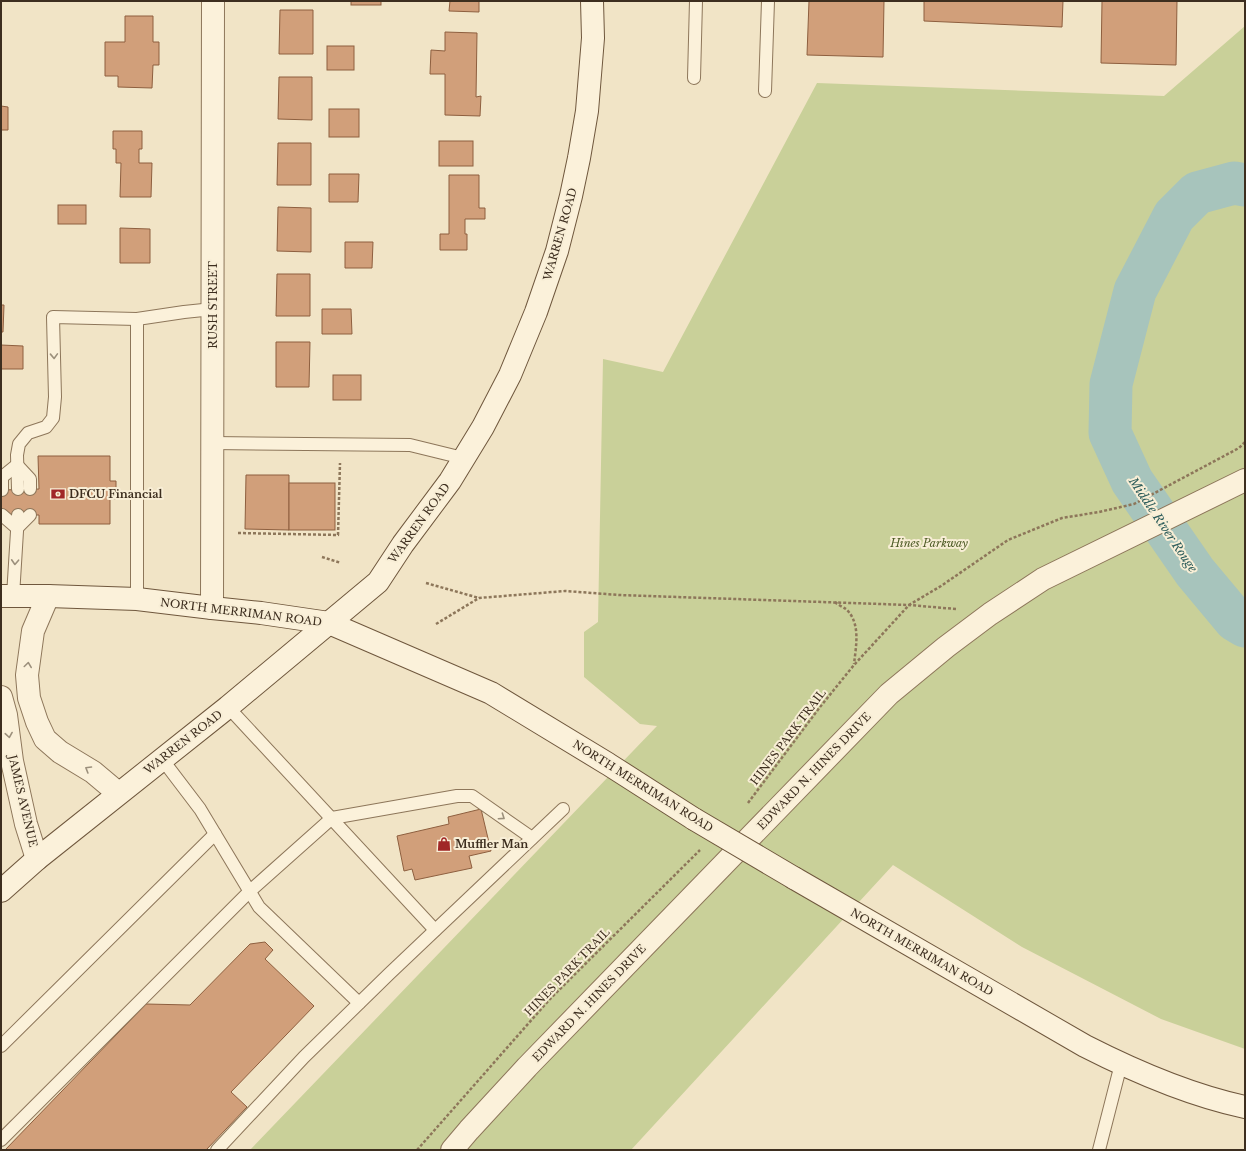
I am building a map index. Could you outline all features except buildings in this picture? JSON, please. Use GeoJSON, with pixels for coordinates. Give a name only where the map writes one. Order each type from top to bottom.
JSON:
{"type":"FeatureCollection","features":[{"type":"Feature","properties":{"kind":"main road","name":"RUSH STREET"},"geometry":{"type":"LineString","coordinates":[[212,608],[213,1]]}},
{"type":"Feature","properties":{"kind":"main road","name":"WARREN ROAD"},"geometry":{"type":"LineString","coordinates":[[1,891],[37,859],[118,793],[228,707],[378,582],[403,544],[450,480],[483,427],[510,375],[536,312],[557,251],[574,181],[586,118],[593,38],[592,1]]}},
{"type":"Feature","properties":{"kind":"main road","name":"EDWARD N. HINES DRIVE"},"geometry":{"type":"LineString","coordinates":[[452,1150],[527,1067],[889,694],[946,647],[990,614],[1043,579],[1245,480]]}},
{"type":"Feature","properties":{"kind":"main road","name":"NORTH MERRIMAN ROAD"},"geometry":{"type":"LineString","coordinates":[[7,596],[137,599],[261,613],[329,623],[491,693],[608,764],[694,819],[1085,1046],[1121,1064],[1170,1085],[1245,1107]]}},
{"type":"Feature","properties":{"kind":"main road"},"geometry":{"type":"LineString","coordinates":[[48,596],[33,631],[27,675],[29,698],[37,722],[45,739],[60,752],[93,772],[118,793]]}},
{"type":"Feature","properties":{"kind":"main road","name":"JAMES AVENUE"},"geometry":{"type":"LineString","coordinates":[[1,697],[6,715],[14,768],[26,824],[37,859]]}},
{"type":"Feature","properties":{"kind":"lane"},"geometry":{"type":"LineString","coordinates":[[694,78],[696,1]]}},
{"type":"Feature","properties":{"kind":"lane"},"geometry":{"type":"LineString","coordinates":[[765,91],[768,1]]}},
{"type":"Feature","properties":{"kind":"lane"},"geometry":{"type":"LineString","coordinates":[[24,489],[30,479],[17,465],[19,444],[28,433],[46,427],[53,418],[53,317],[136,319],[212,309]]}},
{"type":"Feature","properties":{"kind":"lane"},"geometry":{"type":"LineString","coordinates":[[136,319],[137,599]]}},
{"type":"Feature","properties":{"kind":"lane"},"geometry":{"type":"LineString","coordinates":[[212,442],[410,445],[464,458]]}},
{"type":"Feature","properties":{"kind":"lane"},"geometry":{"type":"LineString","coordinates":[[2,490],[2,477],[17,465]]}},
{"type":"Feature","properties":{"kind":"lane"},"geometry":{"type":"LineString","coordinates":[[2,515],[17,528]]}},
{"type":"Feature","properties":{"kind":"lane"},"geometry":{"type":"LineString","coordinates":[[7,596],[17,528],[24,515]]}},
{"type":"Feature","properties":{"kind":"lane"},"geometry":{"type":"LineString","coordinates":[[228,707],[435,930]]}},
{"type":"Feature","properties":{"kind":"lane"},"geometry":{"type":"LineString","coordinates":[[162,759],[200,810],[259,907],[359,1003]]}},
{"type":"Feature","properties":{"kind":"lane"},"geometry":{"type":"LineString","coordinates":[[1,1140],[250,891],[332,818],[456,796],[472,796],[532,838]]}},
{"type":"Feature","properties":{"kind":"lane"},"geometry":{"type":"LineString","coordinates":[[217,1150],[304,1057],[562,809]]}},
{"type":"Feature","properties":{"kind":"lane"},"geometry":{"type":"LineString","coordinates":[[1,1046],[215,834]]}},
{"type":"Feature","properties":{"kind":"lane"},"geometry":{"type":"LineString","coordinates":[[1099,1150],[1121,1064]]}},
{"type":"Feature","properties":{"kind":"path","name":"HINES PARK TRAIL"},"geometry":{"type":"LineString","coordinates":[[748,803],[820,707],[854,665],[909,605],[941,586],[1008,540],[1062,518],[1134,504],[1239,448],[1245,442]]}},
{"type":"Feature","properties":{"kind":"path"},"geometry":{"type":"LineString","coordinates":[[238,532],[338,535],[341,444]]}},
{"type":"Feature","properties":{"kind":"path"},"geometry":{"type":"LineString","coordinates":[[322,557],[341,563]]}},
{"type":"Feature","properties":{"kind":"path"},"geometry":{"type":"LineString","coordinates":[[426,583],[479,598],[565,591],[619,595],[909,605],[990,614]]}},
{"type":"Feature","properties":{"kind":"path"},"geometry":{"type":"LineString","coordinates":[[436,624],[479,598]]}},
{"type":"Feature","properties":{"kind":"path"},"geometry":{"type":"LineString","coordinates":[[834,602],[846,610],[855,624],[856,645],[854,665]]}},
{"type":"Feature","properties":{"kind":"path","name":"HINES PARK TRAIL"},"geometry":{"type":"LineString","coordinates":[[417,1150],[550,999],[703,848]]}},
{"type":"Feature","properties":{"kind":"green space","name":"Hines Parkway"},"geometry":{"type":"Polygon","coordinates":[[[1245,26],[1245,1049],[1161,1019],[1022,947],[893,865],[631,1150],[250,1150],[657,726],[640,724],[584,677],[584,632],[598,622],[603,359],[663,372],[817,83],[1164,96],[1245,26]]]}},
{"type":"Feature","properties":{"kind":"waterway","name":"Middle River Rouge"},"geometry":{"type":"LineString","coordinates":[[1245,185],[1234,183],[1197,193],[1174,216],[1135,291],[1111,384],[1110,433],[1132,481],[1195,572],[1235,620],[1245,626]]}},
{"type":"Feature","properties":{"kind":"place","name":"DFCU Financial"},"geometry":{"type":"Point","coordinates":[58,494]}},
{"type":"Feature","properties":{"kind":"place","name":"Muffler Man"},"geometry":{"type":"Point","coordinates":[444,844]}}]}
